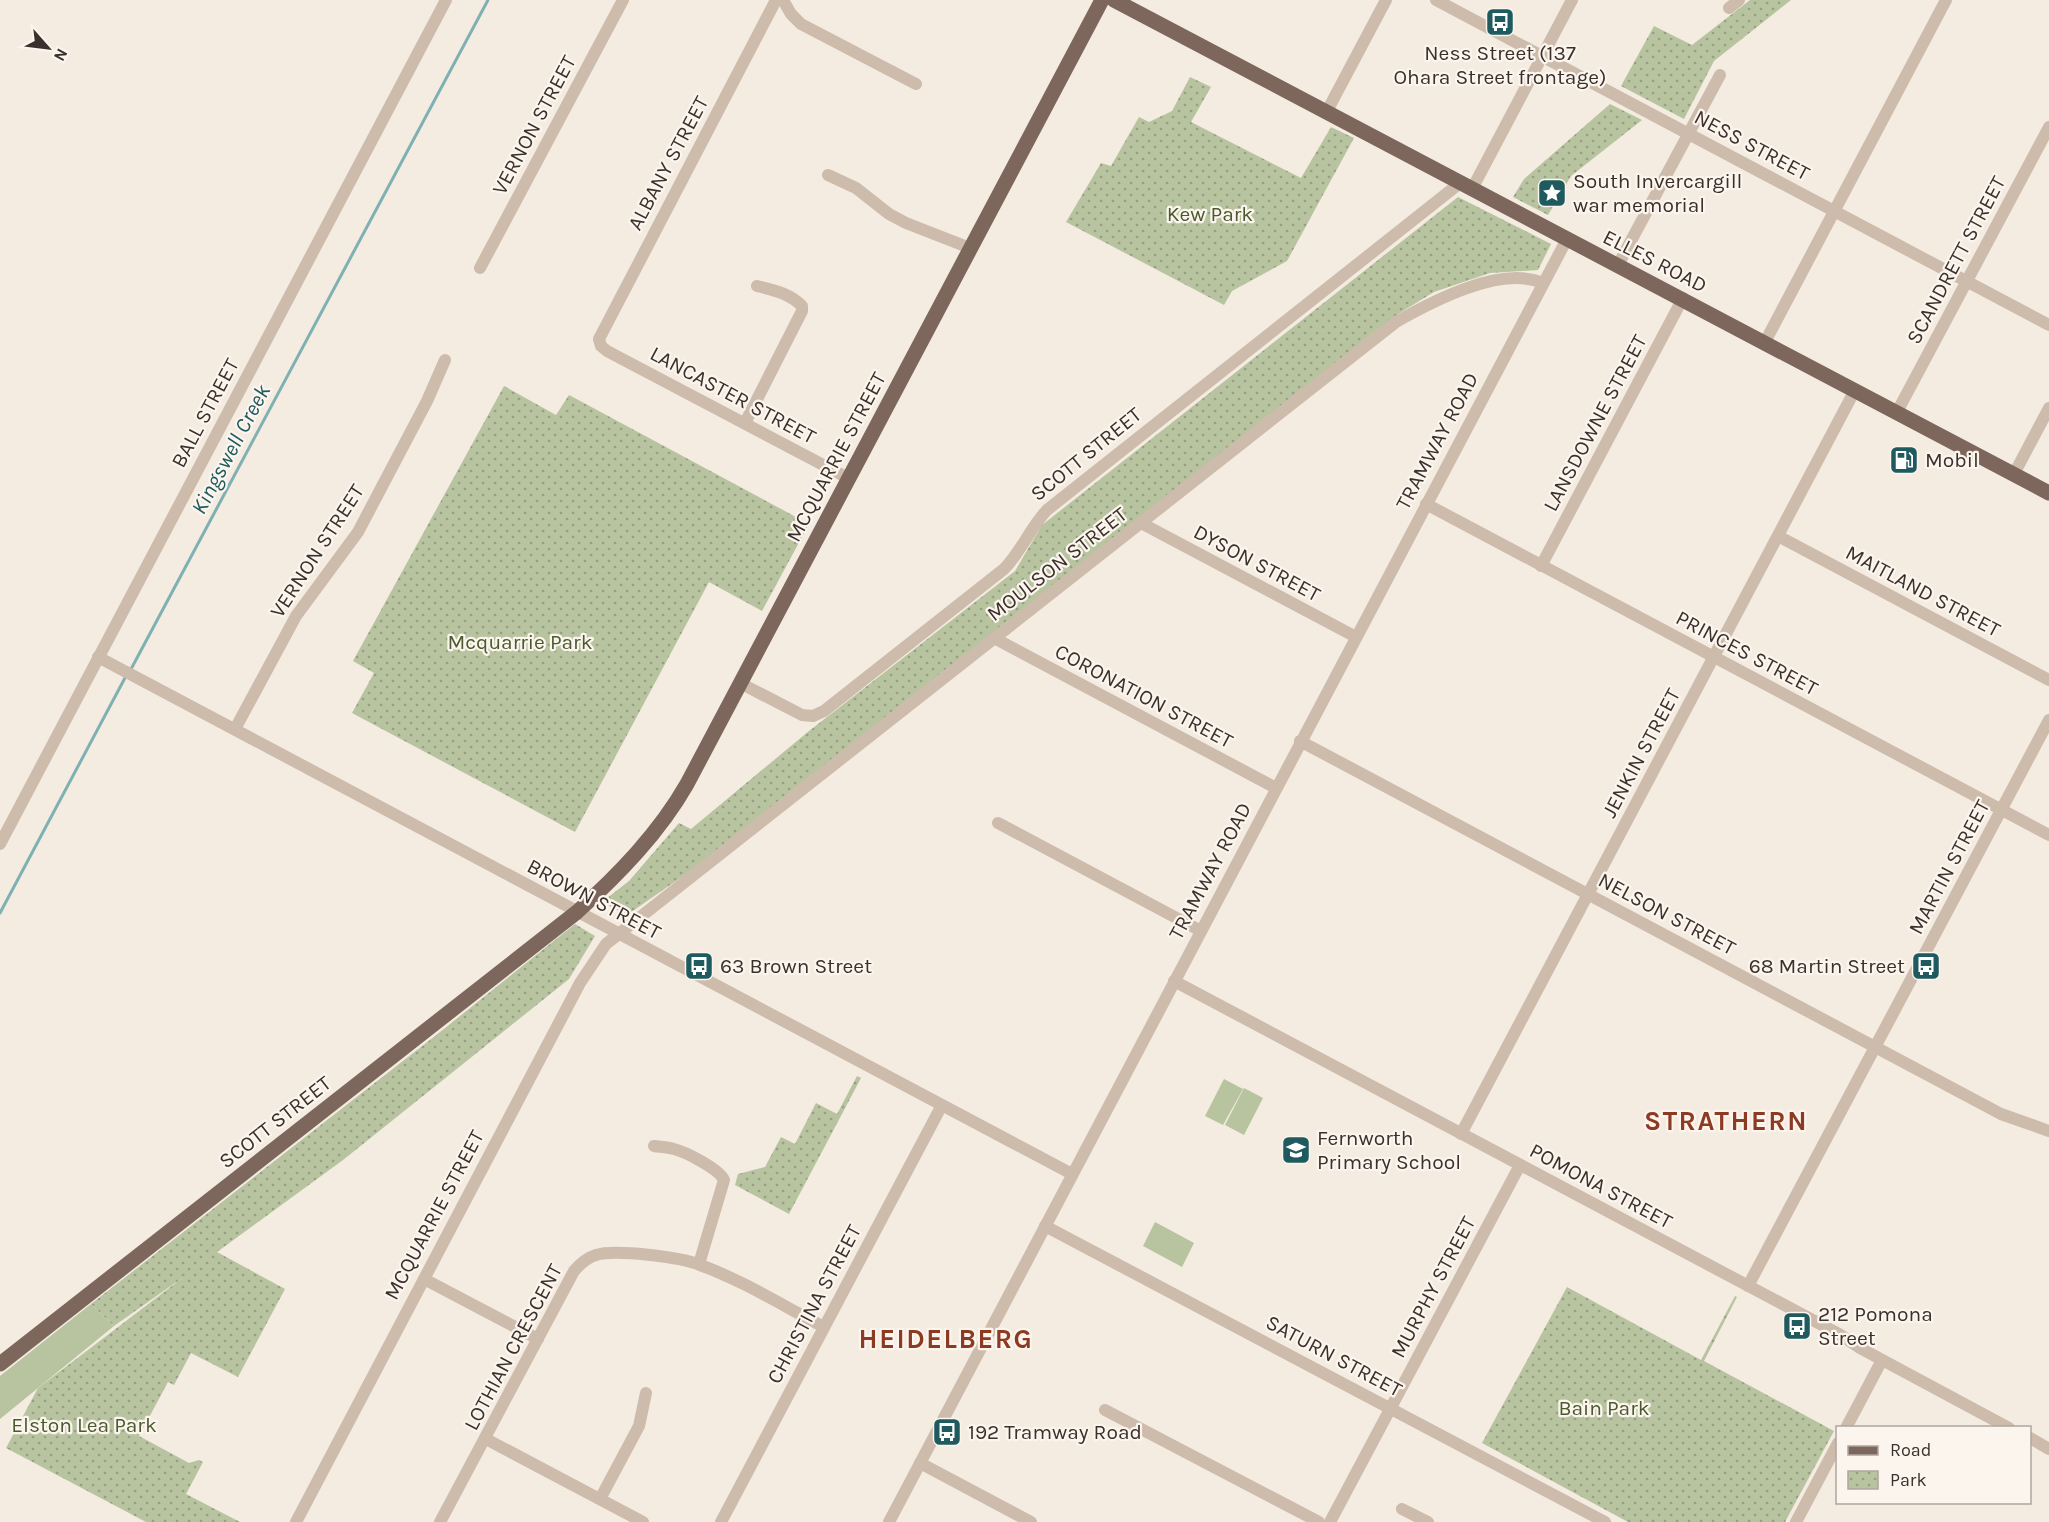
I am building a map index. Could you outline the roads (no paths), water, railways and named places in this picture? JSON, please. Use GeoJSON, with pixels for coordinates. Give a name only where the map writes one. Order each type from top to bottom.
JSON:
{"type":"FeatureCollection","features":[{"type":"Feature","properties":{"kind":"main road","name":"MCQUARRIE STREET"},"geometry":{"type":"LineString","coordinates":[[577,912],[622,869],[669,813],[687,784],[1102,0]]}},
{"type":"Feature","properties":{"kind":"main road","name":"ELLES ROAD"},"geometry":{"type":"LineString","coordinates":[[1114,0],[2049,493]]}},
{"type":"Feature","properties":{"kind":"main road","name":"SCOTT STREET"},"geometry":{"type":"LineString","coordinates":[[0,1364],[577,912]]}},
{"type":"Feature","properties":{"kind":"street","name":"BALL STREET"},"geometry":{"type":"LineString","coordinates":[[0,844],[4,829],[98,657],[446,0]]}},
{"type":"Feature","properties":{"kind":"street","name":"VERNON STREET"},"geometry":{"type":"LineString","coordinates":[[480,268],[623,0]]}},
{"type":"Feature","properties":{"kind":"street","name":"ALBANY STREET"},"geometry":{"type":"LineString","coordinates":[[601,346],[599,339],[602,333],[776,0]]}},
{"type":"Feature","properties":{"kind":"street"},"geometry":{"type":"LineString","coordinates":[[783,0],[791,14],[801,24],[916,84]]}},
{"type":"Feature","properties":{"kind":"street"},"geometry":{"type":"LineString","coordinates":[[1326,113],[1386,0]]}},
{"type":"Feature","properties":{"kind":"street","name":"NESS STREET"},"geometry":{"type":"LineString","coordinates":[[1436,0],[2049,325]]}},
{"type":"Feature","properties":{"kind":"street"},"geometry":{"type":"LineString","coordinates":[[1466,186],[1572,0]]}},
{"type":"Feature","properties":{"kind":"street"},"geometry":{"type":"LineString","coordinates":[[1765,342],[1946,0]]}},
{"type":"Feature","properties":{"kind":"street"},"geometry":{"type":"LineString","coordinates":[[1618,265],[1720,75]]}},
{"type":"Feature","properties":{"kind":"street","name":"SCANDRETT STREET"},"geometry":{"type":"LineString","coordinates":[[1897,412],[2049,127]]}},
{"type":"Feature","properties":{"kind":"street"},"geometry":{"type":"LineString","coordinates":[[828,175],[856,188],[889,214],[906,223],[970,248]]}},
{"type":"Feature","properties":{"kind":"street","name":"SCOTT STREET"},"geometry":{"type":"LineString","coordinates":[[740,683],[802,715],[813,716],[824,711],[1004,569],[1016,555],[1033,525],[1047,510],[1466,186]]}},
{"type":"Feature","properties":{"kind":"street","name":"TRAMWAY ROAD"},"geometry":{"type":"LineString","coordinates":[[889,1522],[1567,239]]}},
{"type":"Feature","properties":{"kind":"street","name":"MOULSON STREET"},"geometry":{"type":"LineString","coordinates":[[618,933],[1387,329],[1430,302],[1469,287],[1499,280],[1527,278],[1543,283]]}},
{"type":"Feature","properties":{"kind":"street"},"geometry":{"type":"LineString","coordinates":[[745,423],[802,311],[802,306],[782,292],[757,286]]}},
{"type":"Feature","properties":{"kind":"street","name":"LANSDOWNE STREET"},"geometry":{"type":"LineString","coordinates":[[1541,566],[1683,298]]}},
{"type":"Feature","properties":{"kind":"street","name":"LANCASTER STREET"},"geometry":{"type":"LineString","coordinates":[[601,346],[848,478]]}},
{"type":"Feature","properties":{"kind":"street","name":"VERNON STREET"},"geometry":{"type":"LineString","coordinates":[[235,729],[296,616],[358,532],[427,401],[445,360]]}},
{"type":"Feature","properties":{"kind":"street","name":"JENKIN STREET"},"geometry":{"type":"LineString","coordinates":[[1461,1134],[1855,390]]}},
{"type":"Feature","properties":{"kind":"street"},"geometry":{"type":"LineString","coordinates":[[2014,474],[2049,408]]}},
{"type":"Feature","properties":{"kind":"street","name":"PRINCES STREET"},"geometry":{"type":"LineString","coordinates":[[1426,504],[2049,836]]}},
{"type":"Feature","properties":{"kind":"street","name":"DYSON STREET"},"geometry":{"type":"LineString","coordinates":[[1141,523],[1356,637]]}},
{"type":"Feature","properties":{"kind":"street","name":"MAITLAND STREET"},"geometry":{"type":"LineString","coordinates":[[1778,536],[2049,680]]}},
{"type":"Feature","properties":{"kind":"street","name":"CORONATION STREET"},"geometry":{"type":"LineString","coordinates":[[994,638],[1276,788]]}},
{"type":"Feature","properties":{"kind":"street","name":"BROWN STREET"},"geometry":{"type":"LineString","coordinates":[[98,657],[1072,1174]]}},
{"type":"Feature","properties":{"kind":"street","name":"MARTIN STREET"},"geometry":{"type":"LineString","coordinates":[[1748,1286],[2049,720]]}},
{"type":"Feature","properties":{"kind":"street","name":"NELSON STREET"},"geometry":{"type":"LineString","coordinates":[[1300,741],[2001,1114],[2049,1131]]}},
{"type":"Feature","properties":{"kind":"street"},"geometry":{"type":"LineString","coordinates":[[998,823],[1201,931]]}},
{"type":"Feature","properties":{"kind":"street","name":"MCQUARRIE STREET"},"geometry":{"type":"LineString","coordinates":[[296,1522],[584,976],[601,950],[618,933]]}},
{"type":"Feature","properties":{"kind":"street","name":"POMONA STREET"},"geometry":{"type":"LineString","coordinates":[[1174,981],[1839,1334],[1882,1360],[2005,1426]]}},
{"type":"Feature","properties":{"kind":"street","name":"CHRISTINA STREET"},"geometry":{"type":"LineString","coordinates":[[721,1522],[942,1105]]}},
{"type":"Feature","properties":{"kind":"street"},"geometry":{"type":"LineString","coordinates":[[654,1146],[676,1149],[715,1169],[724,1180],[699,1264]]}},
{"type":"Feature","properties":{"kind":"street","name":"MURPHY STREET"},"geometry":{"type":"LineString","coordinates":[[1330,1522],[1520,1165]]}},
{"type":"Feature","properties":{"kind":"street","name":"SATURN STREET"},"geometry":{"type":"LineString","coordinates":[[1045,1226],[1605,1522]]}},
{"type":"Feature","properties":{"kind":"street","name":"LOTHIAN CRESCENT"},"geometry":{"type":"LineString","coordinates":[[440,1522],[574,1271],[590,1257],[602,1253],[635,1253],[699,1264],[824,1327]]}},
{"type":"Feature","properties":{"kind":"street"},"geometry":{"type":"LineString","coordinates":[[424,1279],[538,1339]]}},
{"type":"Feature","properties":{"kind":"street"},"geometry":{"type":"LineString","coordinates":[[1847,1426],[1882,1360]]}},
{"type":"Feature","properties":{"kind":"street"},"geometry":{"type":"LineString","coordinates":[[600,1499],[639,1426],[646,1393]]}},
{"type":"Feature","properties":{"kind":"street"},"geometry":{"type":"LineString","coordinates":[[1105,1410],[1319,1522]]}},
{"type":"Feature","properties":{"kind":"street"},"geometry":{"type":"LineString","coordinates":[[486,1439],[600,1499],[622,1517],[643,1522]]}},
{"type":"Feature","properties":{"kind":"street"},"geometry":{"type":"LineString","coordinates":[[2031,1439],[2049,1449]]}},
{"type":"Feature","properties":{"kind":"street"},"geometry":{"type":"LineString","coordinates":[[1797,1522],[1836,1447]]}},
{"type":"Feature","properties":{"kind":"street"},"geometry":{"type":"LineString","coordinates":[[920,1463],[1031,1522]]}},
{"type":"Feature","properties":{"kind":"street"},"geometry":{"type":"LineString","coordinates":[[1402,1509],[1428,1522]]}},
{"type":"Feature","properties":{"kind":"waterway","name":"Kingswell Creek"},"geometry":{"type":"LineString","coordinates":[[130,671],[488,0]]}},
{"type":"Feature","properties":{"kind":"waterway","name":"Kingswell Creek"},"geometry":{"type":"LineString","coordinates":[[0,913],[126,676]]}},
{"type":"Feature","properties":{"kind":"place","name":"Ness Street (137 Ohara Street frontage)"},"geometry":{"type":"Point","coordinates":[1500,22]}},
{"type":"Feature","properties":{"kind":"place","name":"South Invercargill war memorial"},"geometry":{"type":"Point","coordinates":[1552,193]}},
{"type":"Feature","properties":{"kind":"place","name":"Mobil"},"geometry":{"type":"Point","coordinates":[1904,460]}},
{"type":"Feature","properties":{"kind":"place","name":"63 Brown Street"},"geometry":{"type":"Point","coordinates":[699,966]}},
{"type":"Feature","properties":{"kind":"place","name":"68 Martin Street"},"geometry":{"type":"Point","coordinates":[1926,966]}},
{"type":"Feature","properties":{"kind":"place","name":"Fernworth Primary School"},"geometry":{"type":"Point","coordinates":[1296,1150]}},
{"type":"Feature","properties":{"kind":"place","name":"212 Pomona Street"},"geometry":{"type":"Point","coordinates":[1797,1326]}},
{"type":"Feature","properties":{"kind":"place","name":"192 Tramway Road"},"geometry":{"type":"Point","coordinates":[947,1432]}},
{"type":"Feature","properties":{"kind":"district","name":"STRATHERN"},"geometry":{"type":"Point","coordinates":[1726,1121]}},
{"type":"Feature","properties":{"kind":"district","name":"HEIDELBERG"},"geometry":{"type":"Point","coordinates":[946,1339]}},
{"type":"Feature","properties":{"kind":"park label","name":"Kew Park"},"geometry":{"type":"Point","coordinates":[1210,214]}},
{"type":"Feature","properties":{"kind":"park label","name":"Mcquarrie Park"},"geometry":{"type":"Point","coordinates":[520,642]}},
{"type":"Feature","properties":{"kind":"park label","name":"Bain Park"},"geometry":{"type":"Point","coordinates":[1604,1408]}},
{"type":"Feature","properties":{"kind":"park label","name":"Elston Lea Park"},"geometry":{"type":"Point","coordinates":[84,1425]}}]}
